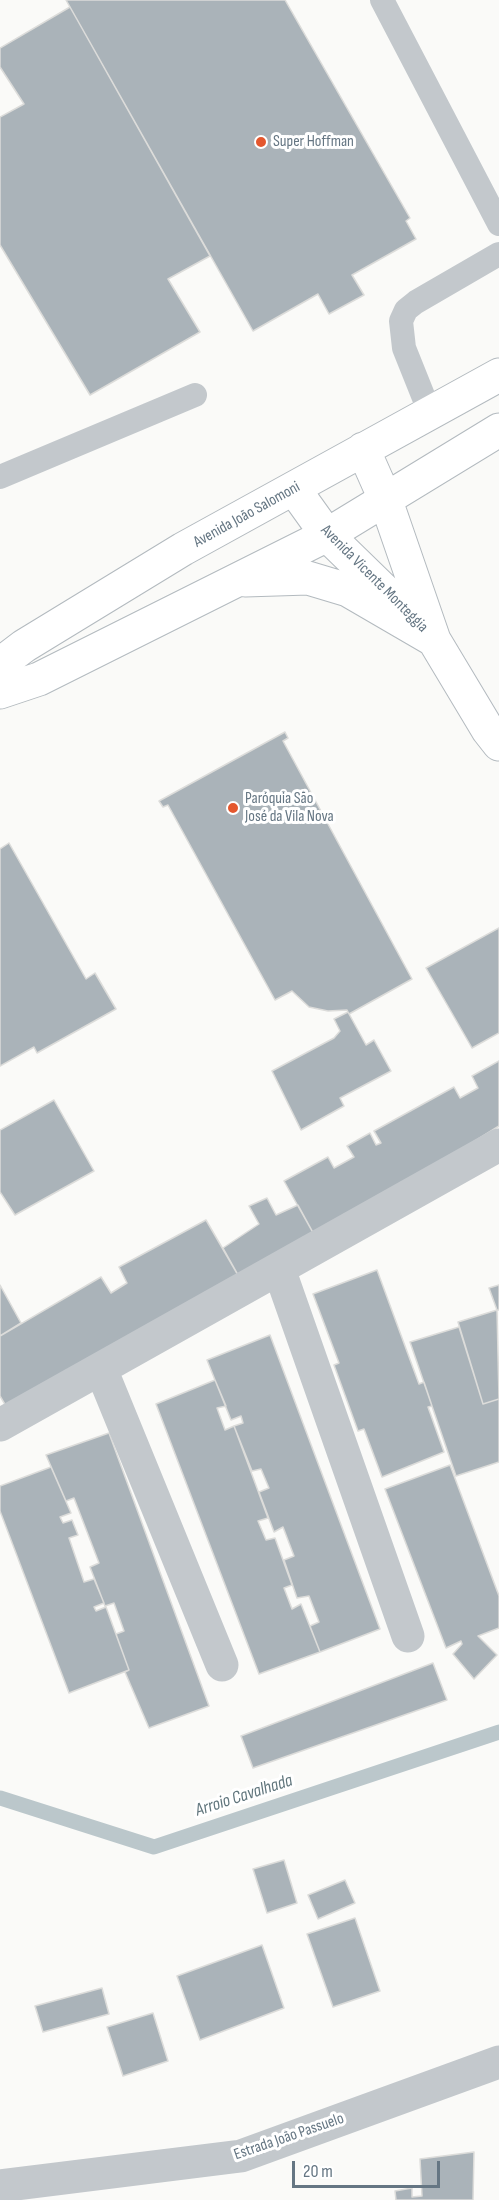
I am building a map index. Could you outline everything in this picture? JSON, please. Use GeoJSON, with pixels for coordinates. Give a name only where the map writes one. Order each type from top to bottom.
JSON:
{"type":"FeatureCollection","features":[{"type":"Feature","properties":{"kind":"main road","name":"Avenida João Salomoni"},"geometry":{"type":"LineString","coordinates":[[0,664],[24,646],[183,549],[499,375]]}},
{"type":"Feature","properties":{"kind":"main road"},"geometry":{"type":"LineString","coordinates":[[0,692],[39,679],[327,535],[499,430]]}},
{"type":"Feature","properties":{"kind":"main road","name":"Avenida Vicente Monteggia"},"geometry":{"type":"LineString","coordinates":[[363,449],[386,501],[434,640],[488,730],[499,744]]}},
{"type":"Feature","properties":{"kind":"main road","name":"Avenida Vicente Monteggia"},"geometry":{"type":"LineString","coordinates":[[294,489],[327,535],[434,640]]}},
{"type":"Feature","properties":{"kind":"main road"},"geometry":{"type":"LineString","coordinates":[[234,580],[308,578],[348,590],[434,640]]}},
{"type":"Feature","properties":{"kind":"street"},"geometry":{"type":"LineString","coordinates":[[0,1425],[499,1145]]}},
{"type":"Feature","properties":{"kind":"street"},"geometry":{"type":"LineString","coordinates":[[279,1269],[408,1636]]}},
{"type":"Feature","properties":{"kind":"street"},"geometry":{"type":"LineString","coordinates":[[101,1369],[222,1665]]}},
{"type":"Feature","properties":{"kind":"street","name":"Estrada João Passuelo"},"geometry":{"type":"LineString","coordinates":[[0,2186],[241,2156],[499,2062]]}},
{"type":"Feature","properties":{"kind":"lane"},"geometry":{"type":"LineString","coordinates":[[382,0],[499,224]]}},
{"type":"Feature","properties":{"kind":"lane"},"geometry":{"type":"LineString","coordinates":[[430,413],[404,348],[401,321],[406,310],[416,302],[499,254]]}},
{"type":"Feature","properties":{"kind":"lane"},"geometry":{"type":"LineString","coordinates":[[0,477],[195,395]]}},
{"type":"Feature","properties":{"kind":"building"},"geometry":{"type":"Polygon","coordinates":[[[66,0],[285,0],[410,218],[406,221],[416,239],[352,275],[364,295],[329,314],[318,294],[253,331],[66,0]]]}},
{"type":"Feature","properties":{"kind":"building"},"geometry":{"type":"Polygon","coordinates":[[[70,7],[210,256],[168,279],[200,332],[90,395],[0,245],[0,117],[24,104],[0,67],[0,48],[70,7]]]}},
{"type":"Feature","properties":{"kind":"building"},"geometry":{"type":"Polygon","coordinates":[[[285,732],[288,738],[283,741],[412,979],[349,1014],[347,1010],[328,1011],[309,1007],[292,991],[275,1000],[168,805],[163,807],[159,801],[285,732]]]}},
{"type":"Feature","properties":{"kind":"building"},"geometry":{"type":"Polygon","coordinates":[[[9,843],[86,979],[95,973],[116,1009],[37,1053],[34,1047],[0,1066],[0,849],[9,843]]]}},
{"type":"Feature","properties":{"kind":"building"},"geometry":{"type":"Polygon","coordinates":[[[499,928],[499,1033],[472,1048],[426,968],[499,928]]]}},
{"type":"Feature","properties":{"kind":"building"},"geometry":{"type":"Polygon","coordinates":[[[348,1012],[366,1045],[374,1040],[391,1071],[340,1098],[344,1106],[301,1130],[272,1071],[334,1038],[340,1031],[334,1019],[348,1012]]]}},
{"type":"Feature","properties":{"kind":"building"},"geometry":{"type":"Polygon","coordinates":[[[499,1061],[499,1126],[317,1240],[284,1181],[328,1157],[334,1168],[354,1157],[347,1146],[370,1133],[376,1145],[381,1143],[374,1131],[454,1087],[460,1098],[478,1088],[472,1076],[499,1061]]]}},
{"type":"Feature","properties":{"kind":"building"},"geometry":{"type":"Polygon","coordinates":[[[54,1100],[94,1171],[15,1215],[0,1192],[0,1130],[54,1100]]]}},
{"type":"Feature","properties":{"kind":"building"},"geometry":{"type":"Polygon","coordinates":[[[267,1198],[276,1215],[298,1205],[316,1238],[242,1282],[223,1248],[259,1224],[249,1206],[267,1198]]]}},
{"type":"Feature","properties":{"kind":"building"},"geometry":{"type":"Polygon","coordinates":[[[206,1220],[242,1282],[10,1413],[0,1396],[0,1336],[101,1277],[111,1293],[127,1283],[119,1267],[206,1220]]]}},
{"type":"Feature","properties":{"kind":"building"},"geometry":{"type":"Polygon","coordinates":[[[377,1270],[419,1384],[424,1382],[432,1406],[428,1407],[444,1452],[382,1477],[364,1429],[358,1431],[334,1365],[339,1363],[313,1294],[377,1270]]]}},
{"type":"Feature","properties":{"kind":"building"},"geometry":{"type":"Polygon","coordinates":[[[0,1285],[21,1323],[0,1336],[0,1285]]]}},
{"type":"Feature","properties":{"kind":"building"},"geometry":{"type":"Polygon","coordinates":[[[499,1285],[499,1310],[497,1310],[489,1288],[499,1285]]]}},
{"type":"Feature","properties":{"kind":"building"},"geometry":{"type":"Polygon","coordinates":[[[497,1310],[499,1399],[483,1404],[458,1322],[497,1310]]]}},
{"type":"Feature","properties":{"kind":"building"},"geometry":{"type":"Polygon","coordinates":[[[459,1327],[483,1404],[499,1399],[499,1462],[456,1476],[410,1342],[459,1327]]]}},
{"type":"Feature","properties":{"kind":"building"},"geometry":{"type":"Polygon","coordinates":[[[270,1335],[380,1629],[320,1652],[310,1626],[319,1622],[309,1596],[297,1598],[284,1560],[294,1556],[283,1527],[274,1532],[259,1492],[269,1488],[261,1469],[252,1471],[234,1426],[243,1423],[241,1416],[231,1420],[207,1360],[270,1335]]]}},
{"type":"Feature","properties":{"kind":"building"},"geometry":{"type":"Polygon","coordinates":[[[215,1380],[226,1406],[217,1408],[225,1430],[234,1426],[268,1518],[258,1521],[266,1540],[275,1538],[292,1585],[284,1588],[292,1609],[301,1604],[320,1652],[259,1674],[156,1404],[215,1380]]]}},
{"type":"Feature","properties":{"kind":"building"},"geometry":{"type":"Polygon","coordinates":[[[109,1433],[209,1706],[149,1728],[125,1672],[129,1670],[116,1634],[124,1631],[114,1603],[105,1606],[90,1567],[99,1563],[74,1498],[66,1501],[46,1455],[109,1433]]]}},
{"type":"Feature","properties":{"kind":"building"},"geometry":{"type":"Polygon","coordinates":[[[450,1465],[499,1596],[499,1628],[478,1636],[497,1655],[474,1679],[453,1654],[462,1644],[461,1641],[446,1648],[385,1489],[450,1465]]]}},
{"type":"Feature","properties":{"kind":"building"},"geometry":{"type":"Polygon","coordinates":[[[51,1467],[71,1513],[60,1517],[63,1523],[72,1520],[78,1535],[69,1538],[84,1582],[94,1579],[104,1603],[94,1607],[96,1611],[106,1607],[129,1670],[69,1693],[0,1511],[0,1486],[51,1467]]]}},
{"type":"Feature","properties":{"kind":"building"},"geometry":{"type":"Polygon","coordinates":[[[433,1663],[447,1700],[253,1768],[241,1736],[433,1663]]]}},
{"type":"Feature","properties":{"kind":"building"},"geometry":{"type":"Polygon","coordinates":[[[284,1860],[297,1903],[267,1913],[253,1869],[284,1860]]]}},
{"type":"Feature","properties":{"kind":"building"},"geometry":{"type":"Polygon","coordinates":[[[345,1880],[355,1903],[318,1919],[308,1895],[345,1880]]]}},
{"type":"Feature","properties":{"kind":"building"},"geometry":{"type":"Polygon","coordinates":[[[355,1918],[380,1991],[333,2007],[307,1934],[355,1918]]]}},
{"type":"Feature","properties":{"kind":"building"},"geometry":{"type":"Polygon","coordinates":[[[262,1945],[284,2008],[200,2040],[177,1976],[262,1945]]]}},
{"type":"Feature","properties":{"kind":"building"},"geometry":{"type":"Polygon","coordinates":[[[102,1988],[109,2014],[43,2032],[35,2006],[102,1988]]]}},
{"type":"Feature","properties":{"kind":"building"},"geometry":{"type":"Polygon","coordinates":[[[153,2013],[168,2061],[123,2076],[107,2027],[153,2013]]]}},
{"type":"Feature","properties":{"kind":"building"},"geometry":{"type":"Polygon","coordinates":[[[474,2152],[473,2200],[396,2200],[395,2191],[412,2188],[412,2197],[422,2196],[420,2159],[474,2152]]]}},
{"type":"Feature","properties":{"kind":"waterway","name":"Arroio Cavalhada"},"geometry":{"type":"LineString","coordinates":[[0,1798],[154,1847],[499,1732]]}},
{"type":"Feature","properties":{"kind":"place","name":"Super Hoffman"},"geometry":{"type":"Point","coordinates":[261,142]}},
{"type":"Feature","properties":{"kind":"place","name":"Paróquia São José da Vila Nova"},"geometry":{"type":"Point","coordinates":[233,808]}}]}
